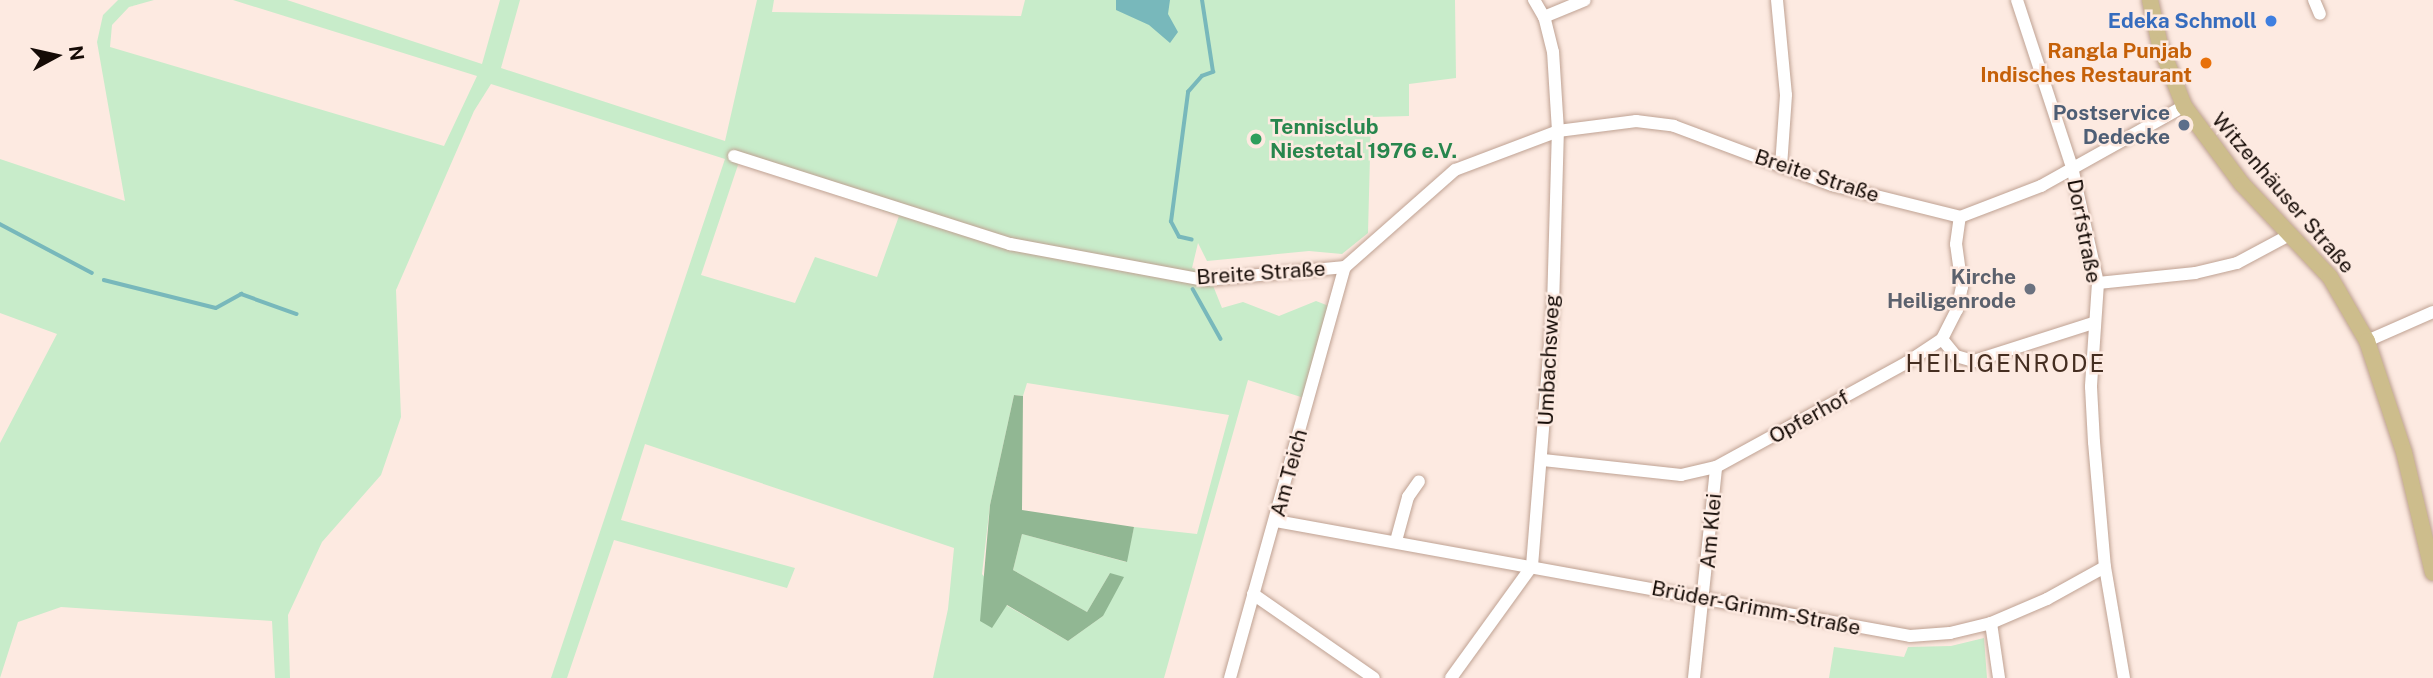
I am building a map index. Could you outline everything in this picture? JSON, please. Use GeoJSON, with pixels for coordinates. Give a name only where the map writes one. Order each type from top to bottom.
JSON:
{"type":"FeatureCollection","features":[{"type":"Feature","properties":{"kind":"main road","name":"Witzenhäuser Straße"},"geometry":{"type":"LineString","coordinates":[[2150,0],[2160,45],[2183,106],[2213,149],[2330,277],[2367,341],[2404,452],[2433,573]]}},
{"type":"Feature","properties":{"kind":"street","name":"Umbachsweg"},"geometry":{"type":"LineString","coordinates":[[1451,678],[1532,566],[1543,460],[1558,131],[1557,79],[1544,17],[1534,0]]}},
{"type":"Feature","properties":{"kind":"street"},"geometry":{"type":"LineString","coordinates":[[1544,17],[1585,0]]}},
{"type":"Feature","properties":{"kind":"street"},"geometry":{"type":"LineString","coordinates":[[1777,0],[1786,95],[1782,167]]}},
{"type":"Feature","properties":{"kind":"street","name":"Dorfstraße"},"geometry":{"type":"LineString","coordinates":[[2017,0],[2072,167],[2098,284],[2093,323],[2091,387],[2105,566],[2124,678]]}},
{"type":"Feature","properties":{"kind":"street"},"geometry":{"type":"LineString","coordinates":[[2314,0],[2320,14]]}},
{"type":"Feature","properties":{"kind":"street"},"geometry":{"type":"LineString","coordinates":[[2093,323],[1973,361],[1956,356],[1942,339],[1961,299],[1956,244],[1960,217],[2012,199],[2183,106]]}},
{"type":"Feature","properties":{"kind":"street","name":"Breite Straße"},"geometry":{"type":"LineString","coordinates":[[734,156],[1010,244],[1205,280],[1345,267],[1455,170],[1558,131],[1636,121],[1674,126],[1832,185],[1960,217]]}},
{"type":"Feature","properties":{"kind":"street"},"geometry":{"type":"LineString","coordinates":[[2098,284],[2195,273],[2237,263],[2291,234]]}},
{"type":"Feature","properties":{"kind":"street","name":"Am Teich"},"geometry":{"type":"LineString","coordinates":[[1230,678],[1345,267]]}},
{"type":"Feature","properties":{"kind":"street"},"geometry":{"type":"LineString","coordinates":[[2367,341],[2433,312]]}},
{"type":"Feature","properties":{"kind":"street","name":"Opferhof"},"geometry":{"type":"LineString","coordinates":[[1543,460],[1681,475],[1716,467],[1942,339]]}},
{"type":"Feature","properties":{"kind":"street","name":"Am Klei"},"geometry":{"type":"LineString","coordinates":[[1694,678],[1705,598],[1716,467]]}},
{"type":"Feature","properties":{"kind":"street"},"geometry":{"type":"LineString","coordinates":[[1396,541],[1408,496],[1419,481]]}},
{"type":"Feature","properties":{"kind":"street","name":"Brüder-Grimm-Straße"},"geometry":{"type":"LineString","coordinates":[[1276,521],[1910,636],[1951,633],[1991,623],[2047,599],[2105,566]]}},
{"type":"Feature","properties":{"kind":"street"},"geometry":{"type":"LineString","coordinates":[[1253,594],[1374,678]]}},
{"type":"Feature","properties":{"kind":"street"},"geometry":{"type":"LineString","coordinates":[[1991,623],[1999,678]]}},
{"type":"Feature","properties":{"kind":"green space"},"geometry":{"type":"Polygon","coordinates":[[[118,0],[154,0],[129,7],[112,25],[110,47],[444,146],[477,76],[233,0],[287,0],[482,64],[500,0],[520,0],[501,68],[725,141],[757,0],[774,0],[772,12],[1021,16],[1025,0],[1455,0],[1456,78],[1409,84],[1409,116],[1371,117],[1368,233],[1342,254],[1309,251],[1207,261],[1198,243],[1192,268],[1208,273],[1222,308],[1243,302],[1279,316],[1316,301],[1329,306],[1304,398],[1248,380],[1164,678],[933,678],[948,609],[954,548],[645,444],[621,520],[795,568],[787,588],[614,540],[567,678],[551,678],[725,159],[491,84],[474,111],[396,290],[401,417],[381,475],[322,542],[288,615],[290,678],[275,678],[272,621],[61,607],[18,622],[0,678],[0,443],[57,334],[0,313],[0,159],[125,201],[97,42],[103,15],[118,0]],[[739,162],[701,275],[795,303],[815,257],[877,277],[899,216],[739,162]],[[1027,383],[1023,396],[1014,395],[990,505],[982,574],[1006,605],[1068,641],[1103,616],[1110,573],[1087,612],[1013,570],[1022,534],[1126,562],[1134,527],[1197,534],[1229,415],[1027,383]]]}},
{"type":"Feature","properties":{"kind":"green space"},"geometry":{"type":"Polygon","coordinates":[[[1014,395],[1023,396],[1022,510],[1134,527],[1127,562],[1022,534],[1013,570],[1087,612],[1110,573],[1124,577],[1103,616],[1068,641],[1007,605],[992,628],[980,621],[990,505],[1014,395]]]}},
{"type":"Feature","properties":{"kind":"green space"},"geometry":{"type":"Polygon","coordinates":[[[1984,638],[1987,678],[1829,678],[1834,647],[1904,657],[1908,647],[1951,646],[1984,638]]]}},
{"type":"Feature","properties":{"kind":"water"},"geometry":{"type":"Polygon","coordinates":[[[1116,0],[1170,0],[1168,14],[1178,32],[1170,43],[1149,25],[1116,10],[1116,0]]]}},
{"type":"Feature","properties":{"kind":"waterway"},"geometry":{"type":"LineString","coordinates":[[1192,240],[1179,237],[1171,222],[1188,92],[1202,76],[1213,72],[1202,0]]}},
{"type":"Feature","properties":{"kind":"waterway"},"geometry":{"type":"LineString","coordinates":[[0,224],[92,273]]}},
{"type":"Feature","properties":{"kind":"waterway"},"geometry":{"type":"LineString","coordinates":[[104,280],[216,308],[241,294],[297,314]]}},
{"type":"Feature","properties":{"kind":"waterway"},"geometry":{"type":"LineString","coordinates":[[1193,289],[1221,339]]}},
{"type":"Feature","properties":{"kind":"place","name":"Edeka Schmoll"},"geometry":{"type":"Point","coordinates":[2271,21]}},
{"type":"Feature","properties":{"kind":"place","name":"Rangla Punjab Indisches Restaurant"},"geometry":{"type":"Point","coordinates":[2206,63]}},
{"type":"Feature","properties":{"kind":"place","name":"Postservice Dedecke"},"geometry":{"type":"Point","coordinates":[2184,125]}},
{"type":"Feature","properties":{"kind":"place","name":"Tennisclub Niestetal 1976 e.V."},"geometry":{"type":"Point","coordinates":[1256,139]}},
{"type":"Feature","properties":{"kind":"place","name":"Kirche Heiligenrode"},"geometry":{"type":"Point","coordinates":[2030,289]}},
{"type":"Feature","properties":{"kind":"district","name":"HEILIGENRODE"},"geometry":{"type":"Point","coordinates":[2006,364]}}]}
